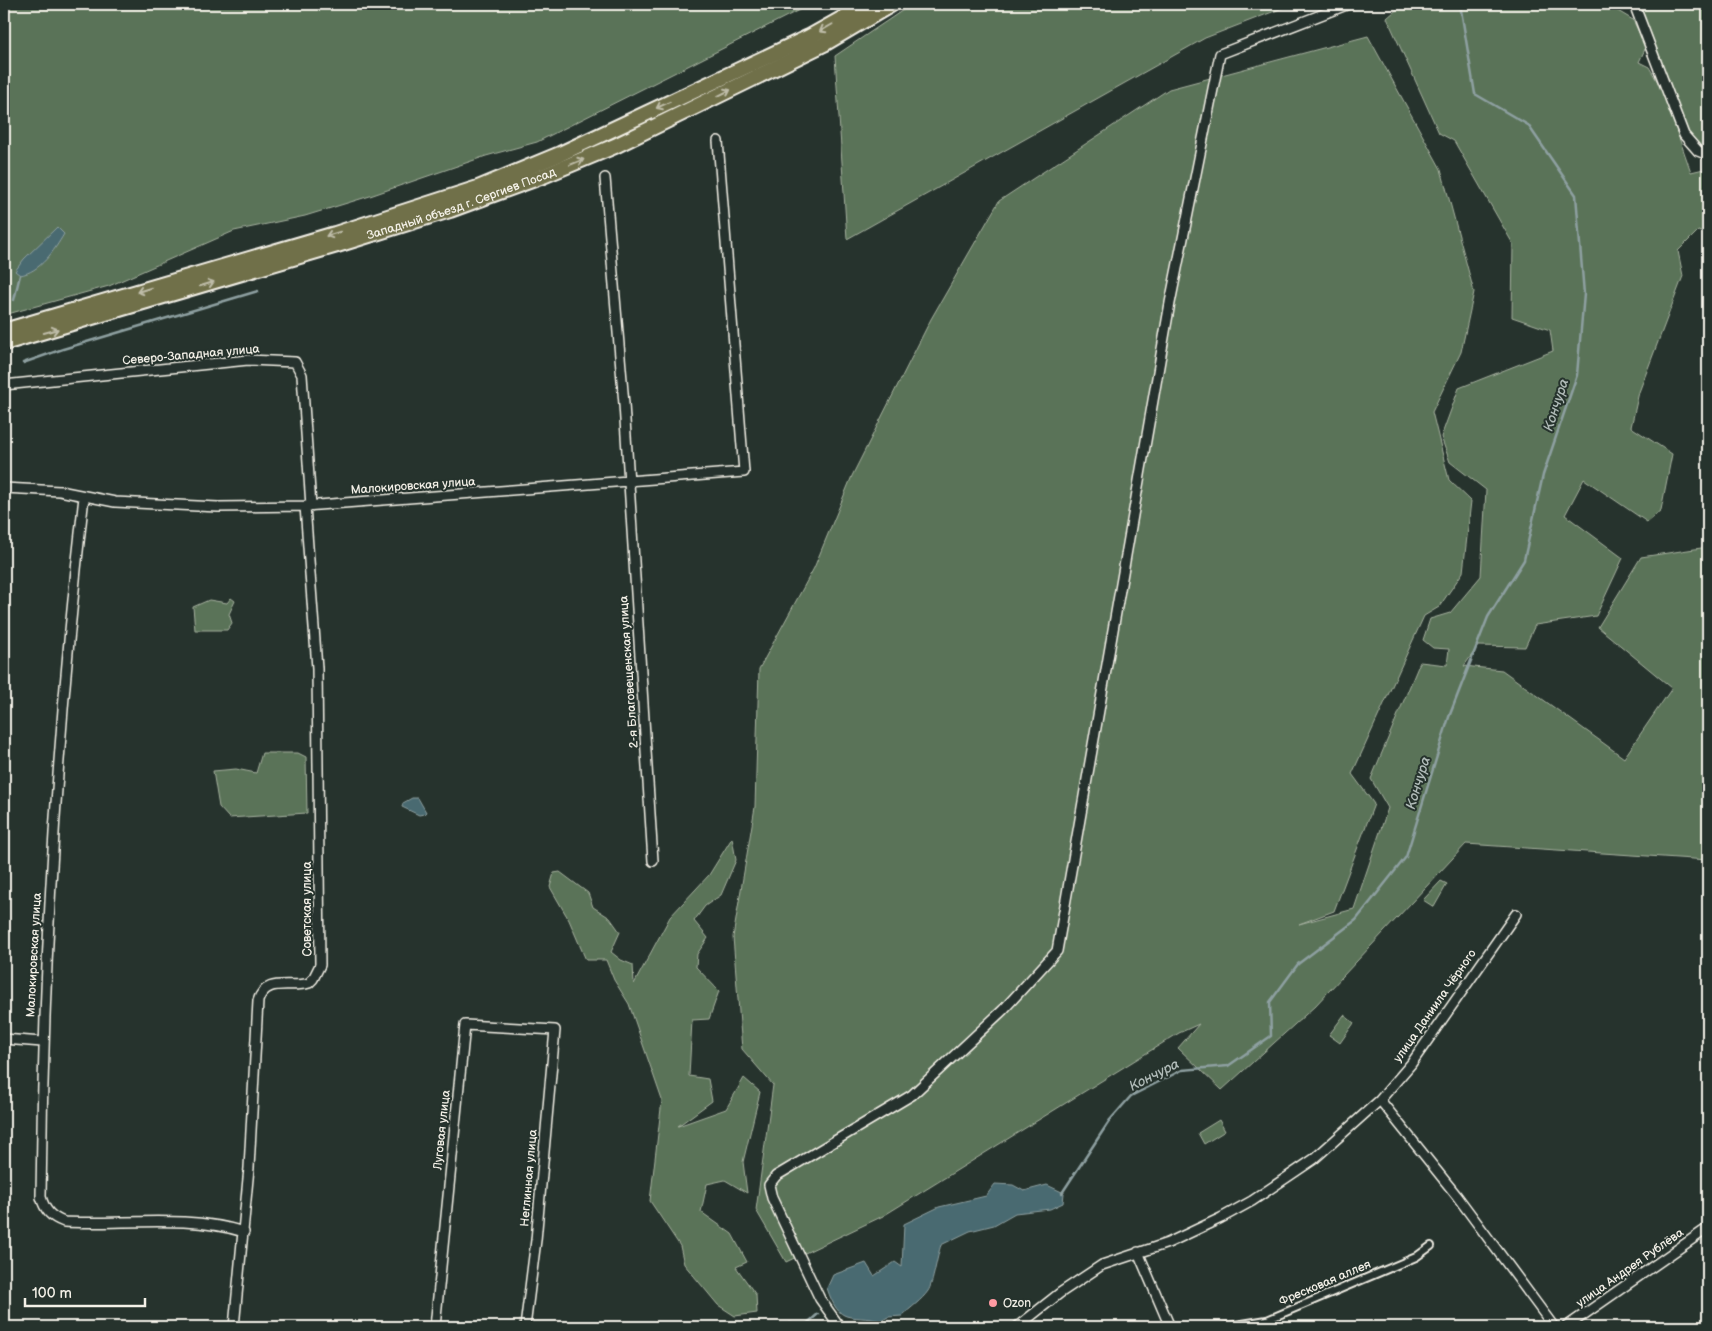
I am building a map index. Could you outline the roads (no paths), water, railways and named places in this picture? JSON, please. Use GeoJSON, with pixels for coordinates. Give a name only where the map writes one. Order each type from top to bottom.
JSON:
{"type":"FeatureCollection","features":[{"type":"Feature","properties":{"kind":"main road","name":"Западный объезд г. Сергиев Посад"},"geometry":{"type":"LineString","coordinates":[[4,331],[335,234],[478,188],[560,154],[809,38],[868,4]]}},
{"type":"Feature","properties":{"kind":"main road","name":"Западный объезд г. Сергиев Посад"},"geometry":{"type":"LineString","coordinates":[[4,343],[450,210],[543,176],[615,146],[824,44],[892,4]]}},
{"type":"Feature","properties":{"kind":"street"},"geometry":{"type":"LineString","coordinates":[[840,1327],[820,1299],[772,1198],[769,1185],[776,1176],[912,1094],[1003,1010],[1057,952],[1170,303],[1220,54],[1350,4]]}},
{"type":"Feature","properties":{"kind":"street"},"geometry":{"type":"LineString","coordinates":[[1634,4],[1684,135],[1698,151],[1708,156]]}},
{"type":"Feature","properties":{"kind":"street","name":"Малокировская улица"},"geometry":{"type":"LineString","coordinates":[[4,488],[60,491],[115,502],[218,507],[308,506],[744,472],[718,141]]}},
{"type":"Feature","properties":{"kind":"street","name":"2-я Благовещенская улица"},"geometry":{"type":"LineString","coordinates":[[605,178],[624,404],[653,861]]}},
{"type":"Feature","properties":{"kind":"street","name":"Северо-Западная улица"},"geometry":{"type":"LineString","coordinates":[[4,386],[248,360],[295,362],[302,375],[308,506]]}},
{"type":"Feature","properties":{"kind":"street","name":"Малокировская улица"},"geometry":{"type":"LineString","coordinates":[[84,497],[70,621],[47,940],[42,1042],[40,1198],[50,1216],[64,1222],[176,1222],[218,1225],[244,1232]]}},
{"type":"Feature","properties":{"kind":"street","name":"Советская улица"},"geometry":{"type":"LineString","coordinates":[[234,1327],[244,1232],[258,1001],[260,994],[271,986],[309,983],[314,979],[320,965],[317,668],[308,506]]}},
{"type":"Feature","properties":{"kind":"street","name":"улица Даниила Чёрного"},"geometry":{"type":"LineString","coordinates":[[1017,1327],[1087,1274],[1102,1265],[1168,1243],[1221,1218],[1252,1201],[1314,1159],[1380,1100],[1439,1027],[1516,914]]}},
{"type":"Feature","properties":{"kind":"street","name":"Луговая улица"},"geometry":{"type":"LineString","coordinates":[[435,1327],[465,1025],[555,1030]]}},
{"type":"Feature","properties":{"kind":"street","name":"Неглинная улица"},"geometry":{"type":"LineString","coordinates":[[525,1327],[536,1240],[555,1030]]}},
{"type":"Feature","properties":{"kind":"street"},"geometry":{"type":"LineString","coordinates":[[4,1039],[42,1042]]}},
{"type":"Feature","properties":{"kind":"street"},"geometry":{"type":"LineString","coordinates":[[1380,1100],[1458,1196],[1554,1327]]}},
{"type":"Feature","properties":{"kind":"street","name":"улица Андрея Рублёва"},"geometry":{"type":"LineString","coordinates":[[1566,1327],[1708,1228]]}},
{"type":"Feature","properties":{"kind":"street","name":"Фресковая аллея"},"geometry":{"type":"LineString","coordinates":[[1223,1327],[1267,1320],[1416,1257],[1431,1246]]}},
{"type":"Feature","properties":{"kind":"street"},"geometry":{"type":"LineString","coordinates":[[1138,1252],[1170,1327]]}},
{"type":"Feature","properties":{"kind":"water"},"geometry":{"type":"Polygon","coordinates":[[[57,227],[64,234],[46,260],[27,273],[20,275],[15,271],[24,259],[57,227]]]}},
{"type":"Feature","properties":{"kind":"water"},"geometry":{"type":"Polygon","coordinates":[[[412,798],[418,798],[426,812],[424,814],[419,815],[402,807],[403,803],[412,798]]]}},
{"type":"Feature","properties":{"kind":"water"},"geometry":{"type":"Polygon","coordinates":[[[995,1184],[1013,1185],[1024,1191],[1047,1185],[1064,1193],[1063,1203],[1050,1209],[1015,1213],[994,1225],[970,1231],[941,1245],[928,1291],[902,1316],[888,1317],[881,1321],[847,1316],[836,1308],[827,1288],[833,1275],[866,1263],[874,1276],[895,1262],[902,1267],[904,1224],[939,1207],[986,1196],[995,1184]]]}},
{"type":"Feature","properties":{"kind":"waterway","name":"Кончура"},"geometry":{"type":"LineString","coordinates":[[1062,1193],[1110,1120],[1131,1096],[1182,1070],[1228,1066],[1271,1036],[1270,1002],[1298,964],[1356,920],[1406,857],[1449,717],[1488,617],[1524,560],[1543,475],[1577,375],[1584,294],[1576,195],[1528,125],[1475,94],[1460,4]]}},
{"type":"Feature","properties":{"kind":"waterway"},"geometry":{"type":"LineString","coordinates":[[14,300],[20,275]]}},
{"type":"Feature","properties":{"kind":"waterway"},"geometry":{"type":"LineString","coordinates":[[23,363],[63,349],[258,291]]}},
{"type":"Feature","properties":{"kind":"waterway","name":"Кончура"},"geometry":{"type":"LineString","coordinates":[[803,1327],[818,1314]]}},
{"type":"Feature","properties":{"kind":"waterway","name":"Кончура"},"geometry":{"type":"LineString","coordinates":[[789,1327],[790,1323],[800,1327]]}},
{"type":"Feature","properties":{"kind":"place","name":"Ozon"},"geometry":{"type":"Point","coordinates":[993,1303]}}]}
